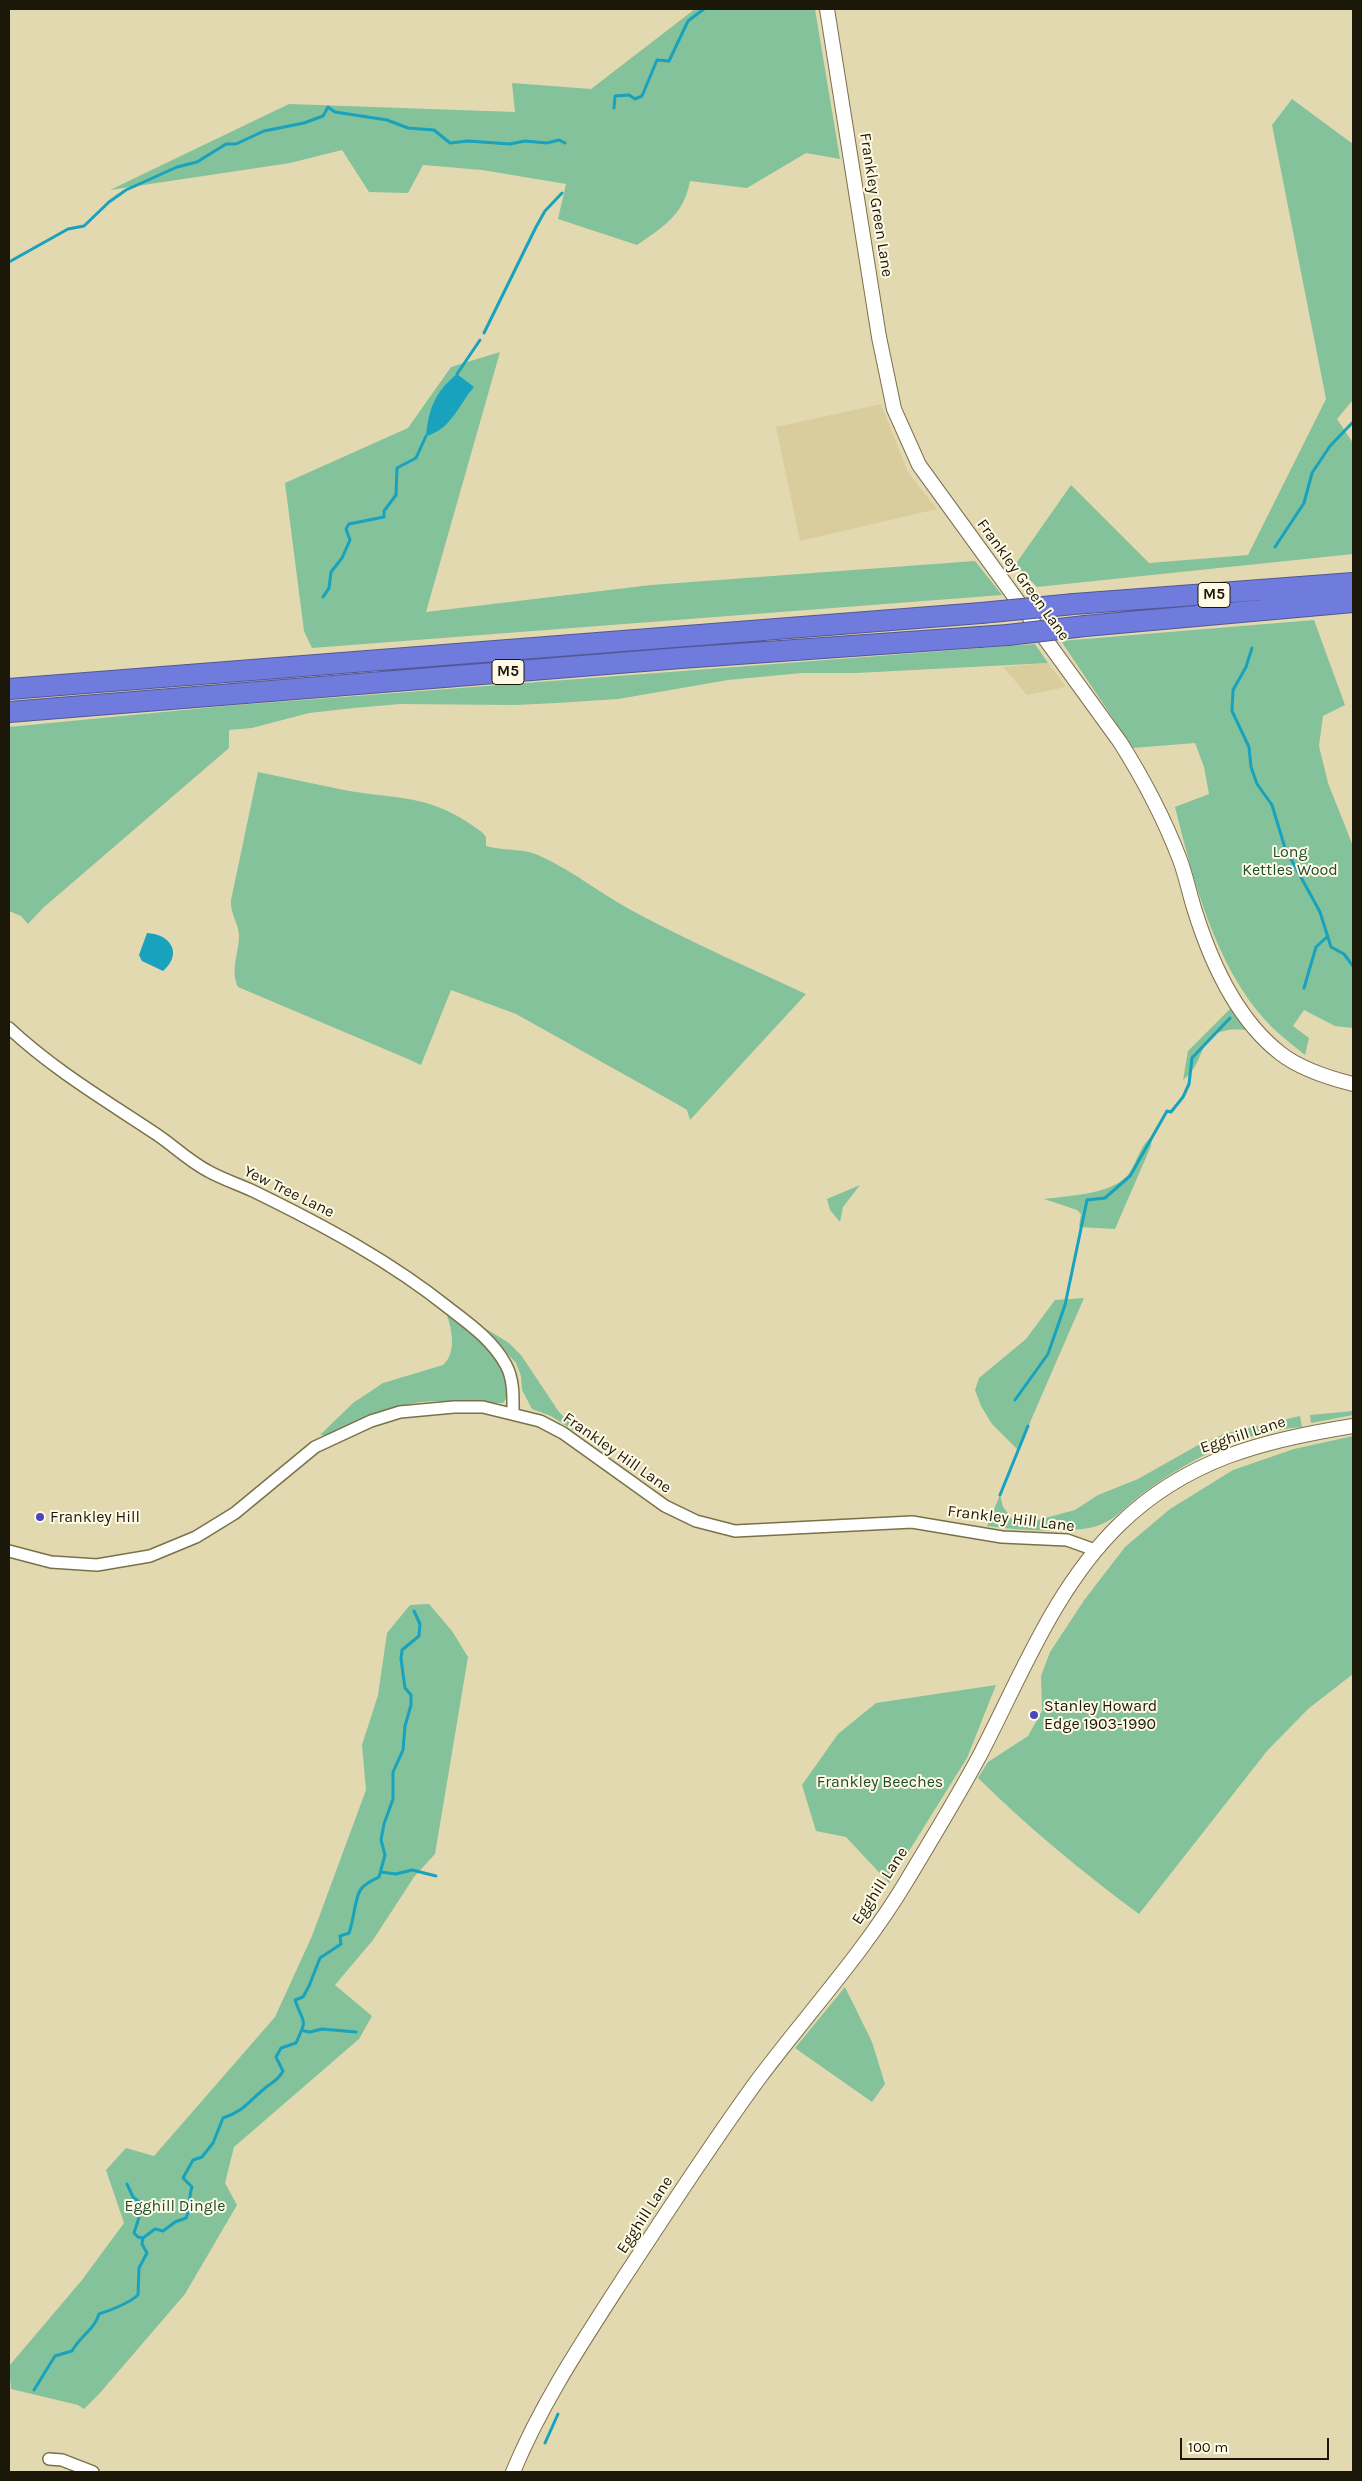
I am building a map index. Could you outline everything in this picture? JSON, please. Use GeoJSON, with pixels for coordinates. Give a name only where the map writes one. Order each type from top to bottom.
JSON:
{"type":"FeatureCollection","features":[{"type":"Feature","properties":{"kind":"highway","name":"M5"},"geometry":{"type":"LineString","coordinates":[[9,689],[1353,583]]}},
{"type":"Feature","properties":{"kind":"highway","name":"M5"},"geometry":{"type":"LineString","coordinates":[[9,712],[681,658],[1008,635],[1085,626],[1353,602]]}},
{"type":"Feature","properties":{"kind":"street","name":"Frankley Green Lane"},"geometry":{"type":"LineString","coordinates":[[827,9],[879,337],[894,409],[919,465],[1120,742],[1140,773],[1162,814],[1181,862],[1209,951],[1225,984],[1252,1026],[1281,1055],[1305,1068],[1353,1084]]}},
{"type":"Feature","properties":{"kind":"street","name":"Yew Tree Lane"},"geometry":{"type":"LineString","coordinates":[[9,1028],[40,1057],[158,1136],[181,1155],[209,1172],[341,1236],[388,1263],[427,1290],[483,1336],[497,1351],[507,1366],[512,1383],[513,1413]]}},
{"type":"Feature","properties":{"kind":"street","name":"Frankley Hill Lane"},"geometry":{"type":"LineString","coordinates":[[9,1550],[51,1562],[97,1565],[150,1556],[196,1537],[235,1513],[315,1448],[371,1420],[400,1412],[454,1407],[483,1407],[540,1421],[563,1433],[665,1506],[696,1521],[735,1531],[912,1522],[1002,1537],[1067,1540],[1095,1550]]}},
{"type":"Feature","properties":{"kind":"street","name":"Egghill Lane"},"geometry":{"type":"LineString","coordinates":[[513,2472],[570,2361],[680,2191],[761,2076],[853,1959],[905,1884],[978,1760],[1036,1643],[1095,1550],[1122,1522],[1152,1497],[1194,1470],[1223,1456],[1262,1444],[1353,1426]]}},
{"type":"Feature","properties":{"kind":"street"},"geometry":{"type":"LineString","coordinates":[[49,2459],[62,2460],[86,2471]]}},
{"type":"Feature","properties":{"kind":"shaded area"},"geometry":{"type":"Polygon","coordinates":[[[881,404],[908,472],[937,509],[800,541],[776,427],[881,404]]]}},
{"type":"Feature","properties":{"kind":"shaded area"},"geometry":{"type":"Polygon","coordinates":[[[1048,663],[1066,687],[1027,695],[1003,667],[1048,663]]]}},
{"type":"Feature","properties":{"kind":"green space"},"geometry":{"type":"Polygon","coordinates":[[[695,9],[815,9],[840,159],[806,153],[747,188],[690,181],[683,203],[671,219],[637,245],[558,219],[566,184],[482,170],[423,165],[408,193],[369,192],[342,150],[290,163],[110,190],[289,104],[515,112],[512,83],[591,89],[695,9]]]}},
{"type":"Feature","properties":{"kind":"green space"},"geometry":{"type":"Polygon","coordinates":[[[1292,99],[1353,144],[1353,400],[1337,419],[1353,443],[1353,554],[1037,587],[1015,565],[1071,485],[1149,563],[1248,555],[1326,399],[1272,125],[1292,99]]]}},
{"type":"Feature","properties":{"kind":"green space"},"geometry":{"type":"Polygon","coordinates":[[[500,352],[426,612],[651,585],[975,561],[1002,595],[312,648],[304,631],[285,483],[408,428],[451,367],[500,352]]]}},
{"type":"Feature","properties":{"kind":"green space","name":"Long Kettles Wood"},"geometry":{"type":"Polygon","coordinates":[[[1314,620],[1345,705],[1323,716],[1319,746],[1328,783],[1353,846],[1353,1028],[1335,1026],[1304,1010],[1293,1026],[1309,1038],[1305,1055],[1280,1035],[1249,1000],[1233,975],[1208,921],[1198,892],[1175,807],[1209,794],[1204,767],[1195,743],[1133,748],[1061,641],[1314,620]]]}},
{"type":"Feature","properties":{"kind":"green space"},"geometry":{"type":"Polygon","coordinates":[[[1035,644],[1048,663],[856,673],[802,673],[728,680],[618,699],[557,703],[515,705],[400,704],[309,713],[252,728],[229,730],[229,748],[43,908],[28,924],[21,916],[9,911],[9,727],[225,706],[1035,644]]]}},
{"type":"Feature","properties":{"kind":"green space"},"geometry":{"type":"Polygon","coordinates":[[[258,772],[349,791],[418,801],[448,811],[482,832],[486,837],[486,846],[525,851],[538,855],[565,869],[644,917],[806,994],[690,1120],[687,1110],[516,1014],[451,990],[421,1065],[238,987],[235,968],[239,935],[231,900],[258,772]]]}},
{"type":"Feature","properties":{"kind":"green space"},"geometry":{"type":"Polygon","coordinates":[[[1232,1007],[1247,1030],[1230,1030],[1218,1033],[1210,1038],[1197,1063],[1183,1080],[1188,1051],[1232,1007]]]}},
{"type":"Feature","properties":{"kind":"green space"},"geometry":{"type":"Polygon","coordinates":[[[1152,1136],[1151,1146],[1115,1229],[1079,1227],[1081,1214],[1077,1210],[1044,1199],[1091,1193],[1114,1185],[1124,1179],[1130,1172],[1142,1148],[1152,1136]]]}},
{"type":"Feature","properties":{"kind":"green space"},"geometry":{"type":"Polygon","coordinates":[[[860,1185],[843,1207],[840,1222],[830,1210],[827,1199],[860,1185]]]}},
{"type":"Feature","properties":{"kind":"green space"},"geometry":{"type":"Polygon","coordinates":[[[1084,1298],[1018,1450],[992,1424],[981,1406],[975,1390],[979,1378],[1026,1339],[1055,1300],[1084,1298]]]}},
{"type":"Feature","properties":{"kind":"green space"},"geometry":{"type":"Polygon","coordinates":[[[446,1313],[486,1347],[500,1368],[510,1393],[503,1403],[431,1401],[409,1404],[363,1420],[330,1435],[320,1435],[353,1403],[383,1383],[443,1365],[452,1347],[450,1326],[446,1313]]]}},
{"type":"Feature","properties":{"kind":"green space"},"geometry":{"type":"Polygon","coordinates":[[[483,1327],[509,1343],[521,1355],[559,1412],[586,1438],[551,1416],[532,1409],[522,1390],[521,1376],[516,1363],[483,1327]]]}},
{"type":"Feature","properties":{"kind":"green space"},"geometry":{"type":"Polygon","coordinates":[[[1353,1411],[1353,1415],[1311,1423],[1310,1415],[1353,1411]]]}},
{"type":"Feature","properties":{"kind":"green space"},"geometry":{"type":"Polygon","coordinates":[[[1300,1416],[1302,1427],[1260,1434],[1240,1440],[1200,1457],[1163,1479],[1111,1519],[1097,1526],[1058,1531],[987,1526],[1000,1495],[1003,1507],[1013,1520],[1034,1521],[1075,1510],[1098,1495],[1138,1479],[1200,1444],[1227,1433],[1300,1416]]]}},
{"type":"Feature","properties":{"kind":"green space"},"geometry":{"type":"Polygon","coordinates":[[[1353,1436],[1353,1674],[1308,1709],[1267,1751],[1139,1914],[1056,1849],[978,1778],[988,1762],[1028,1736],[1042,1711],[1041,1676],[1050,1652],[1085,1599],[1125,1547],[1170,1509],[1233,1470],[1294,1449],[1353,1436]]]}},
{"type":"Feature","properties":{"kind":"green space","name":"Egghill Dingle"},"geometry":{"type":"Polygon","coordinates":[[[429,1604],[452,1631],[468,1657],[435,1854],[414,1877],[373,1940],[335,1985],[372,2016],[359,2039],[234,2147],[225,2183],[237,2205],[185,2294],[99,2394],[84,2409],[78,2405],[11,2389],[9,2366],[82,2280],[124,2223],[106,2170],[126,2148],[154,2156],[275,2017],[312,1936],[366,1790],[362,1745],[378,1695],[387,1633],[410,1605],[429,1604]]]}},
{"type":"Feature","properties":{"kind":"green space","name":"Frankley Beeches"},"geometry":{"type":"Polygon","coordinates":[[[996,1685],[967,1758],[889,1883],[846,1837],[816,1831],[802,1785],[838,1734],[876,1703],[996,1685]]]}},
{"type":"Feature","properties":{"kind":"green space"},"geometry":{"type":"Polygon","coordinates":[[[845,1987],[872,2042],[885,2084],[872,2102],[795,2048],[845,1987]]]}},
{"type":"Feature","properties":{"kind":"water"},"geometry":{"type":"Polygon","coordinates":[[[457,374],[474,387],[454,416],[435,433],[426,436],[434,401],[443,387],[457,374]]]}},
{"type":"Feature","properties":{"kind":"water"},"geometry":{"type":"Polygon","coordinates":[[[147,933],[162,937],[172,946],[172,958],[169,965],[163,971],[142,961],[139,955],[147,933]]]}},
{"type":"Feature","properties":{"kind":"waterway"},"geometry":{"type":"LineString","coordinates":[[614,108],[615,96],[629,95],[635,99],[642,96],[657,60],[669,61],[688,21],[704,9]]}},
{"type":"Feature","properties":{"kind":"waterway"},"geometry":{"type":"LineString","coordinates":[[9,262],[68,229],[84,226],[109,202],[126,190],[177,167],[197,162],[226,144],[236,144],[264,131],[304,123],[323,116],[328,107],[335,112],[387,120],[408,128],[434,130],[450,143],[468,141],[510,144],[525,141],[547,143],[559,140],[565,143]]}},
{"type":"Feature","properties":{"kind":"waterway"},"geometry":{"type":"LineString","coordinates":[[484,333],[536,227],[545,211],[562,193]]}},
{"type":"Feature","properties":{"kind":"waterway"},"geometry":{"type":"LineString","coordinates":[[457,374],[480,340]]}},
{"type":"Feature","properties":{"kind":"waterway"},"geometry":{"type":"LineString","coordinates":[[1275,547],[1304,503],[1312,473],[1330,446],[1353,422]]}},
{"type":"Feature","properties":{"kind":"waterway"},"geometry":{"type":"LineString","coordinates":[[323,597],[329,588],[331,572],[342,558],[350,540],[346,529],[349,524],[384,517],[384,511],[396,495],[397,468],[416,458],[426,436]]}},
{"type":"Feature","properties":{"kind":"waterway"},"geometry":{"type":"LineString","coordinates":[[1252,648],[1246,667],[1233,690],[1232,711],[1249,747],[1251,767],[1257,784],[1272,805],[1285,848],[1320,912],[1331,947],[1344,954],[1353,966]]}},
{"type":"Feature","properties":{"kind":"waterway"},"geometry":{"type":"LineString","coordinates":[[1304,988],[1316,947],[1328,936]]}},
{"type":"Feature","properties":{"kind":"waterway"},"geometry":{"type":"LineString","coordinates":[[1015,1400],[1048,1354],[1065,1305],[1087,1200],[1105,1198],[1130,1176],[1167,1111],[1171,1112],[1183,1097],[1189,1084],[1192,1058],[1230,1018]]}},
{"type":"Feature","properties":{"kind":"waterway"},"geometry":{"type":"LineString","coordinates":[[1000,1495],[1028,1426]]}},
{"type":"Feature","properties":{"kind":"waterway"},"geometry":{"type":"LineString","coordinates":[[34,2390],[55,2356],[72,2351],[94,2324],[99,2314],[138,2295],[139,2268],[147,2253],[142,2244],[143,2238],[155,2229],[163,2231],[175,2222],[186,2218],[192,2187],[183,2178],[193,2160],[202,2157],[213,2143],[223,2118],[241,2109],[277,2079],[283,2071],[276,2057],[281,2048],[296,2043],[303,2025],[295,2000],[303,1997],[320,1958],[341,1944],[340,1936],[349,1933],[360,1891],[379,1877],[385,1855],[381,1840],[384,1824],[393,1799],[393,1772],[403,1750],[405,1726],[411,1705],[411,1695],[405,1688],[401,1659],[402,1650],[419,1636],[420,1624],[414,1611]]}},
{"type":"Feature","properties":{"kind":"waterway"},"geometry":{"type":"LineString","coordinates":[[381,1872],[396,1874],[412,1870],[436,1876]]}},
{"type":"Feature","properties":{"kind":"waterway"},"geometry":{"type":"LineString","coordinates":[[304,2031],[310,2032],[322,2029],[356,2032]]}},
{"type":"Feature","properties":{"kind":"waterway"},"geometry":{"type":"LineString","coordinates":[[127,2184],[133,2197],[143,2205],[134,2233],[138,2237],[143,2238]]}},
{"type":"Feature","properties":{"kind":"waterway"},"geometry":{"type":"LineString","coordinates":[[545,2443],[558,2414]]}},
{"type":"Feature","properties":{"kind":"place","name":"Frankley Hill"},"geometry":{"type":"Point","coordinates":[40,1517]}},
{"type":"Feature","properties":{"kind":"place","name":"Stanley Howard Edge 1903-1990"},"geometry":{"type":"Point","coordinates":[1034,1715]}}]}
